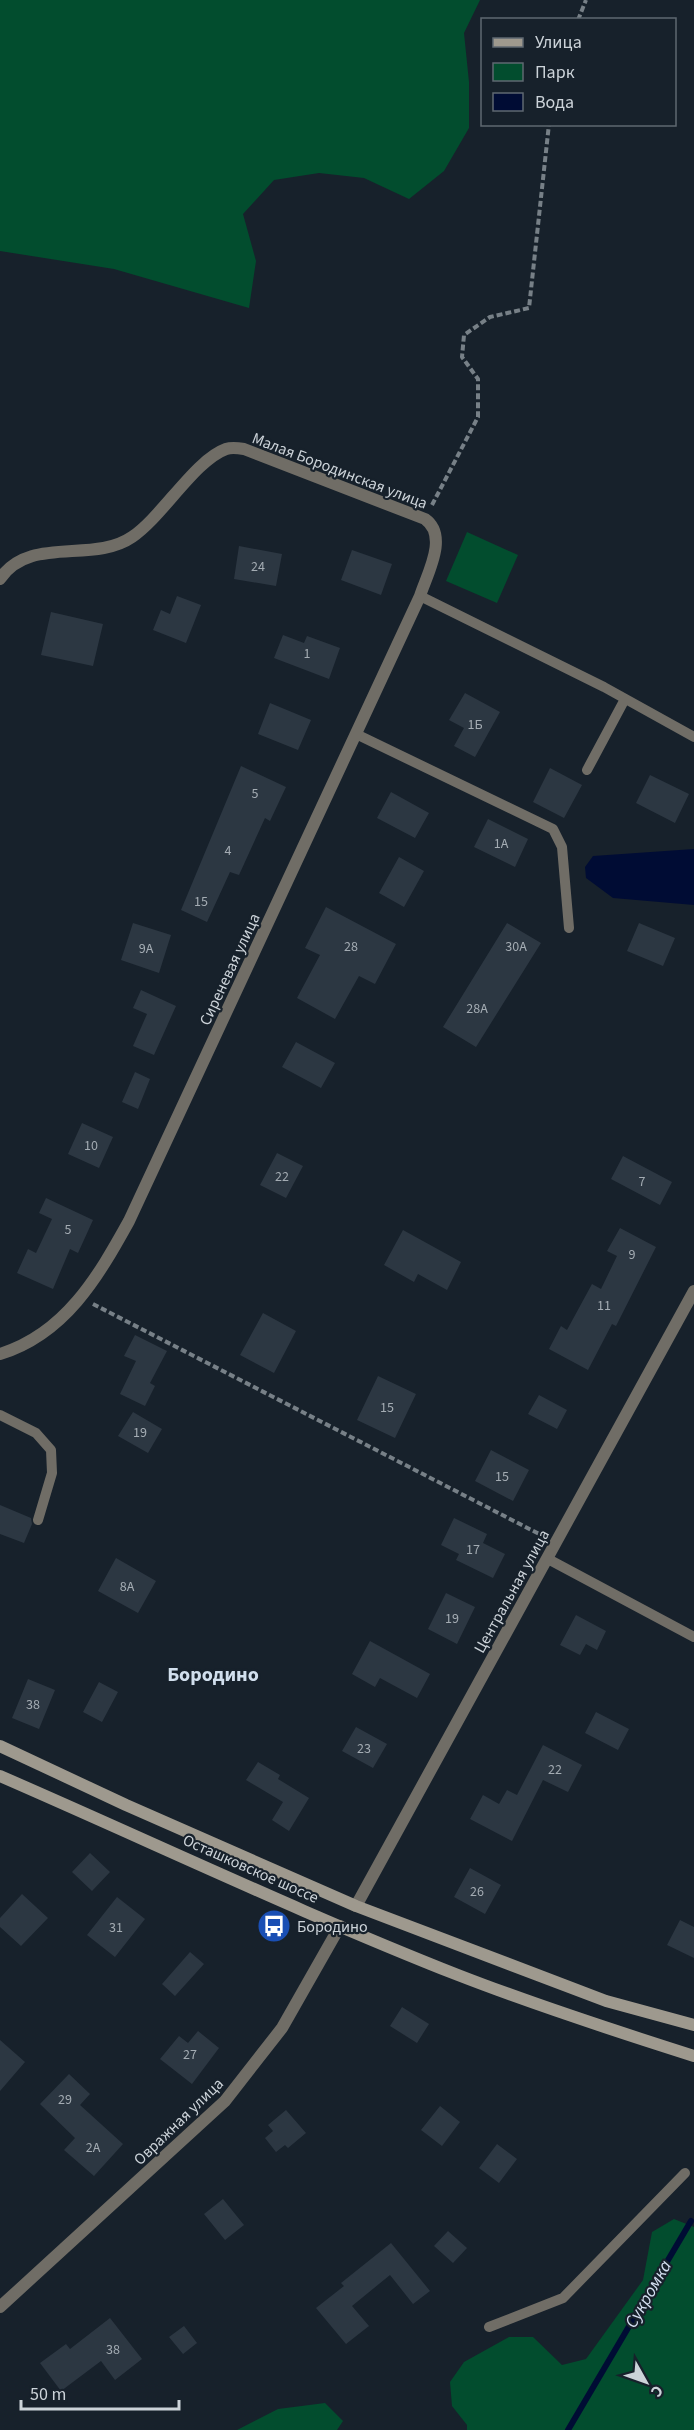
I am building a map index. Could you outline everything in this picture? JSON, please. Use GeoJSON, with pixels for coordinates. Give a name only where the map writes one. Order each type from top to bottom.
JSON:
{"type":"FeatureCollection","features":[{"type":"Feature","properties":{"kind":"main road","name":"Осташковское шоссе"},"geometry":{"type":"LineString","coordinates":[[0,1746],[126,1805],[356,1906],[606,2001],[694,2025]]}},
{"type":"Feature","properties":{"kind":"main road","name":"Осташковское шоссе"},"geometry":{"type":"LineString","coordinates":[[0,1776],[340,1926],[459,1975],[598,2026],[694,2056]]}},
{"type":"Feature","properties":{"kind":"street","name":"Малая Бородинская улица"},"geometry":{"type":"LineString","coordinates":[[0,579],[16,561],[110,547],[129,539],[144,528],[205,464],[225,449],[233,447],[244,449],[425,519],[432,524],[436,532],[434,554]]}},
{"type":"Feature","properties":{"kind":"street","name":"Сиреневая улица"},"geometry":{"type":"LineString","coordinates":[[0,1354],[38,1337],[62,1319],[81,1298],[107,1261],[129,1221],[420,596],[434,554]]}},
{"type":"Feature","properties":{"kind":"street","name":"Центральная улица"},"geometry":{"type":"LineString","coordinates":[[356,1906],[694,1292]]}},
{"type":"Feature","properties":{"kind":"street","name":"Овражная улица"},"geometry":{"type":"LineString","coordinates":[[0,2307],[225,2101],[282,2028],[340,1926]]}},
{"type":"Feature","properties":{"kind":"lane"},"geometry":{"type":"LineString","coordinates":[[420,596],[625,699],[694,737]]}},
{"type":"Feature","properties":{"kind":"lane"},"geometry":{"type":"LineString","coordinates":[[587,770],[625,699]]}},
{"type":"Feature","properties":{"kind":"lane"},"geometry":{"type":"LineString","coordinates":[[356,734],[553,829],[562,847],[569,928]]}},
{"type":"Feature","properties":{"kind":"lane"},"geometry":{"type":"LineString","coordinates":[[0,1415],[36,1432],[51,1450],[52,1473],[38,1520]]}},
{"type":"Feature","properties":{"kind":"lane"},"geometry":{"type":"LineString","coordinates":[[548,1559],[694,1637]]}},
{"type":"Feature","properties":{"kind":"lane"},"geometry":{"type":"LineString","coordinates":[[489,2327],[562,2298],[685,2173]]}},
{"type":"Feature","properties":{"kind":"path"},"geometry":{"type":"LineString","coordinates":[[579,18],[586,0]]}},
{"type":"Feature","properties":{"kind":"path"},"geometry":{"type":"LineString","coordinates":[[425,519],[478,417],[478,379],[462,357],[464,335],[490,317],[529,308],[549,126]]}},
{"type":"Feature","properties":{"kind":"path"},"geometry":{"type":"LineString","coordinates":[[81,1298],[557,1544]]}},
{"type":"Feature","properties":{"kind":"green space"},"geometry":{"type":"Polygon","coordinates":[[[0,0],[480,0],[464,33],[469,82],[469,128],[444,171],[409,199],[364,178],[319,173],[274,180],[243,214],[256,261],[249,308],[114,269],[0,251],[0,0]]]}},
{"type":"Feature","properties":{"kind":"green space"},"geometry":{"type":"Polygon","coordinates":[[[467,532],[518,555],[497,603],[446,581],[467,532]]]}},
{"type":"Feature","properties":{"kind":"green space"},"geometry":{"type":"Polygon","coordinates":[[[674,2219],[694,2227],[694,2430],[467,2430],[467,2425],[452,2406],[450,2382],[464,2362],[509,2337],[533,2337],[562,2365],[586,2359],[643,2280],[652,2232],[674,2219]]]}},
{"type":"Feature","properties":{"kind":"green space"},"geometry":{"type":"Polygon","coordinates":[[[325,2403],[343,2421],[337,2430],[237,2430],[278,2409],[325,2403]]]}},
{"type":"Feature","properties":{"kind":"water"},"geometry":{"type":"Polygon","coordinates":[[[694,849],[694,905],[613,898],[586,878],[585,867],[593,856],[694,849]]]}},
{"type":"Feature","properties":{"kind":"building"},"geometry":{"type":"Polygon","coordinates":[[[239,546],[282,554],[276,586],[234,579],[239,546]]]}},
{"type":"Feature","properties":{"kind":"building"},"geometry":{"type":"Polygon","coordinates":[[[352,550],[392,564],[381,595],[341,580],[352,550]]]}},
{"type":"Feature","properties":{"kind":"building"},"geometry":{"type":"Polygon","coordinates":[[[177,596],[201,605],[186,643],[153,630],[161,610],[170,614],[177,596]]]}},
{"type":"Feature","properties":{"kind":"building"},"geometry":{"type":"Polygon","coordinates":[[[51,612],[103,624],[93,666],[41,655],[51,612]]]}},
{"type":"Feature","properties":{"kind":"building"},"geometry":{"type":"Polygon","coordinates":[[[283,635],[304,643],[307,636],[340,648],[329,679],[274,658],[283,635]]]}},
{"type":"Feature","properties":{"kind":"building"},"geometry":{"type":"Polygon","coordinates":[[[465,693],[500,712],[475,757],[454,746],[464,728],[449,720],[465,693]]]}},
{"type":"Feature","properties":{"kind":"building"},"geometry":{"type":"Polygon","coordinates":[[[270,703],[311,720],[298,750],[258,734],[270,703]]]}},
{"type":"Feature","properties":{"kind":"building"},"geometry":{"type":"Polygon","coordinates":[[[241,766],[286,787],[270,821],[265,818],[239,875],[230,872],[207,922],[181,910],[241,766]]]}},
{"type":"Feature","properties":{"kind":"building"},"geometry":{"type":"Polygon","coordinates":[[[550,768],[582,785],[564,818],[533,802],[550,768]]]}},
{"type":"Feature","properties":{"kind":"building"},"geometry":{"type":"Polygon","coordinates":[[[650,775],[689,794],[675,823],[636,803],[650,775]]]}},
{"type":"Feature","properties":{"kind":"building"},"geometry":{"type":"Polygon","coordinates":[[[391,792],[429,813],[415,838],[377,818],[391,792]]]}},
{"type":"Feature","properties":{"kind":"building"},"geometry":{"type":"Polygon","coordinates":[[[488,819],[528,839],[515,867],[474,847],[488,819]]]}},
{"type":"Feature","properties":{"kind":"building"},"geometry":{"type":"Polygon","coordinates":[[[399,857],[424,871],[404,907],[379,893],[399,857]]]}},
{"type":"Feature","properties":{"kind":"building"},"geometry":{"type":"Polygon","coordinates":[[[326,907],[396,944],[375,984],[359,976],[335,1019],[297,998],[320,955],[305,948],[326,907]]]}},
{"type":"Feature","properties":{"kind":"building"},"geometry":{"type":"Polygon","coordinates":[[[133,923],[171,935],[159,973],[121,960],[133,923]]]}},
{"type":"Feature","properties":{"kind":"building"},"geometry":{"type":"Polygon","coordinates":[[[507,923],[541,943],[476,1047],[443,1027],[507,923]]]}},
{"type":"Feature","properties":{"kind":"building"},"geometry":{"type":"Polygon","coordinates":[[[639,923],[675,938],[663,966],[627,951],[639,923]]]}},
{"type":"Feature","properties":{"kind":"building"},"geometry":{"type":"Polygon","coordinates":[[[141,990],[176,1006],[154,1055],[133,1046],[147,1014],[133,1008],[141,990]]]}},
{"type":"Feature","properties":{"kind":"building"},"geometry":{"type":"Polygon","coordinates":[[[296,1042],[335,1063],[321,1088],[282,1067],[296,1042]]]}},
{"type":"Feature","properties":{"kind":"building"},"geometry":{"type":"Polygon","coordinates":[[[135,1072],[150,1079],[138,1109],[122,1102],[135,1072]]]}},
{"type":"Feature","properties":{"kind":"building"},"geometry":{"type":"Polygon","coordinates":[[[82,1123],[113,1137],[99,1168],[68,1154],[82,1123]]]}},
{"type":"Feature","properties":{"kind":"building"},"geometry":{"type":"Polygon","coordinates":[[[277,1153],[303,1166],[286,1198],[260,1185],[277,1153]]]}},
{"type":"Feature","properties":{"kind":"building"},"geometry":{"type":"Polygon","coordinates":[[[623,1156],[672,1182],[660,1205],[611,1179],[623,1156]]]}},
{"type":"Feature","properties":{"kind":"building"},"geometry":{"type":"Polygon","coordinates":[[[46,1198],[93,1220],[78,1253],[70,1249],[53,1289],[17,1273],[28,1249],[36,1253],[52,1219],[39,1213],[46,1198]]]}},
{"type":"Feature","properties":{"kind":"building"},"geometry":{"type":"Polygon","coordinates":[[[620,1228],[656,1247],[616,1326],[612,1324],[588,1370],[549,1349],[561,1326],[567,1330],[592,1284],[601,1289],[617,1256],[607,1251],[620,1228]]]}},
{"type":"Feature","properties":{"kind":"building"},"geometry":{"type":"Polygon","coordinates":[[[403,1230],[461,1262],[447,1290],[418,1274],[414,1282],[384,1265],[403,1230]]]}},
{"type":"Feature","properties":{"kind":"building"},"geometry":{"type":"Polygon","coordinates":[[[263,1313],[296,1331],[274,1373],[240,1355],[263,1313]]]}},
{"type":"Feature","properties":{"kind":"building"},"geometry":{"type":"Polygon","coordinates":[[[135,1335],[167,1351],[150,1383],[155,1386],[145,1406],[120,1394],[136,1361],[124,1356],[135,1335]]]}},
{"type":"Feature","properties":{"kind":"building"},"geometry":{"type":"Polygon","coordinates":[[[378,1376],[416,1394],[395,1438],[357,1420],[378,1376]]]}},
{"type":"Feature","properties":{"kind":"building"},"geometry":{"type":"Polygon","coordinates":[[[539,1395],[567,1410],[557,1429],[528,1414],[539,1395]]]}},
{"type":"Feature","properties":{"kind":"building"},"geometry":{"type":"Polygon","coordinates":[[[133,1412],[162,1429],[148,1453],[118,1436],[133,1412]]]}},
{"type":"Feature","properties":{"kind":"building"},"geometry":{"type":"Polygon","coordinates":[[[491,1450],[529,1470],[513,1501],[475,1481],[491,1450]]]}},
{"type":"Feature","properties":{"kind":"building"},"geometry":{"type":"Polygon","coordinates":[[[0,1505],[31,1518],[32,1524],[24,1543],[0,1534],[0,1505]]]}},
{"type":"Feature","properties":{"kind":"building"},"geometry":{"type":"Polygon","coordinates":[[[454,1518],[487,1534],[483,1543],[505,1554],[493,1578],[456,1560],[459,1554],[441,1545],[454,1518]]]}},
{"type":"Feature","properties":{"kind":"building"},"geometry":{"type":"Polygon","coordinates":[[[116,1558],[156,1581],[138,1613],[98,1591],[116,1558]]]}},
{"type":"Feature","properties":{"kind":"building"},"geometry":{"type":"Polygon","coordinates":[[[446,1593],[475,1607],[457,1644],[428,1629],[446,1593]]]}},
{"type":"Feature","properties":{"kind":"building"},"geometry":{"type":"Polygon","coordinates":[[[576,1615],[606,1631],[597,1650],[586,1644],[580,1655],[560,1645],[576,1615]]]}},
{"type":"Feature","properties":{"kind":"building"},"geometry":{"type":"Polygon","coordinates":[[[370,1641],[430,1674],[417,1698],[380,1678],[375,1687],[352,1674],[370,1641]]]}},
{"type":"Feature","properties":{"kind":"building"},"geometry":{"type":"Polygon","coordinates":[[[28,1679],[55,1690],[39,1729],[12,1718],[28,1679]]]}},
{"type":"Feature","properties":{"kind":"building"},"geometry":{"type":"Polygon","coordinates":[[[99,1682],[118,1692],[102,1722],[83,1712],[99,1682]]]}},
{"type":"Feature","properties":{"kind":"building"},"geometry":{"type":"Polygon","coordinates":[[[596,1712],[629,1729],[618,1750],[585,1733],[596,1712]]]}},
{"type":"Feature","properties":{"kind":"building"},"geometry":{"type":"Polygon","coordinates":[[[356,1727],[387,1744],[373,1768],[342,1751],[356,1727]]]}},
{"type":"Feature","properties":{"kind":"building"},"geometry":{"type":"Polygon","coordinates":[[[543,1745],[582,1765],[568,1792],[543,1780],[512,1841],[470,1819],[483,1795],[499,1804],[507,1790],[517,1795],[543,1745]]]}},
{"type":"Feature","properties":{"kind":"building"},"geometry":{"type":"Polygon","coordinates":[[[258,1762],[280,1775],[278,1779],[309,1798],[289,1831],[272,1820],[283,1802],[246,1780],[258,1762]]]}},
{"type":"Feature","properties":{"kind":"building"},"geometry":{"type":"Polygon","coordinates":[[[90,1853],[110,1872],[92,1891],[72,1872],[90,1853]]]}},
{"type":"Feature","properties":{"kind":"building"},"geometry":{"type":"Polygon","coordinates":[[[470,1868],[501,1885],[485,1914],[454,1897],[470,1868]]]}},
{"type":"Feature","properties":{"kind":"building"},"geometry":{"type":"Polygon","coordinates":[[[22,1894],[48,1918],[21,1946],[0,1927],[0,1918],[22,1894]]]}},
{"type":"Feature","properties":{"kind":"building"},"geometry":{"type":"Polygon","coordinates":[[[117,1897],[145,1919],[115,1957],[87,1935],[117,1897]]]}},
{"type":"Feature","properties":{"kind":"building"},"geometry":{"type":"Polygon","coordinates":[[[680,1920],[694,1927],[694,1958],[667,1945],[680,1920]]]}},
{"type":"Feature","properties":{"kind":"building"},"geometry":{"type":"Polygon","coordinates":[[[190,1952],[204,1964],[175,1996],[162,1984],[190,1952]]]}},
{"type":"Feature","properties":{"kind":"building"},"geometry":{"type":"Polygon","coordinates":[[[402,2007],[429,2024],[417,2043],[390,2026],[402,2007]]]}},
{"type":"Feature","properties":{"kind":"building"},"geometry":{"type":"Polygon","coordinates":[[[198,2031],[219,2048],[192,2084],[160,2059],[179,2036],[188,2043],[198,2031]]]}},
{"type":"Feature","properties":{"kind":"building"},"geometry":{"type":"Polygon","coordinates":[[[0,2040],[25,2062],[0,2091],[0,2040]]]}},
{"type":"Feature","properties":{"kind":"building"},"geometry":{"type":"Polygon","coordinates":[[[69,2074],[90,2094],[80,2105],[123,2144],[94,2176],[64,2150],[75,2138],[40,2104],[69,2074]]]}},
{"type":"Feature","properties":{"kind":"building"},"geometry":{"type":"Polygon","coordinates":[[[440,2106],[460,2122],[442,2146],[421,2130],[440,2106]]]}},
{"type":"Feature","properties":{"kind":"building"},"geometry":{"type":"Polygon","coordinates":[[[286,2110],[306,2133],[288,2148],[285,2145],[276,2152],[265,2138],[273,2131],[268,2125],[286,2110]]]}},
{"type":"Feature","properties":{"kind":"building"},"geometry":{"type":"Polygon","coordinates":[[[497,2144],[517,2159],[499,2183],[479,2168],[497,2144]]]}},
{"type":"Feature","properties":{"kind":"building"},"geometry":{"type":"Polygon","coordinates":[[[223,2199],[244,2225],[225,2240],[204,2214],[223,2199]]]}},
{"type":"Feature","properties":{"kind":"building"},"geometry":{"type":"Polygon","coordinates":[[[448,2231],[467,2248],[453,2263],[434,2246],[448,2231]]]}},
{"type":"Feature","properties":{"kind":"building"},"geometry":{"type":"Polygon","coordinates":[[[391,2243],[430,2291],[413,2304],[390,2275],[352,2306],[369,2326],[346,2344],[316,2308],[344,2286],[341,2283],[391,2243]]]}},
{"type":"Feature","properties":{"kind":"building"},"geometry":{"type":"Polygon","coordinates":[[[110,2318],[142,2359],[115,2380],[101,2361],[61,2391],[40,2363],[66,2344],[70,2349],[110,2318]]]}},
{"type":"Feature","properties":{"kind":"building"},"geometry":{"type":"Polygon","coordinates":[[[184,2326],[197,2343],[183,2354],[169,2337],[184,2326]]]}},
{"type":"Feature","properties":{"kind":"waterway","name":"Сукромка"},"geometry":{"type":"LineString","coordinates":[[568,2430],[691,2221]]}},
{"type":"Feature","properties":{"kind":"place","name":"Бородино"},"geometry":{"type":"Point","coordinates":[274,1926]}},
{"type":"Feature","properties":{"kind":"district","name":"Бородино"},"geometry":{"type":"Point","coordinates":[213,1674]}}]}
